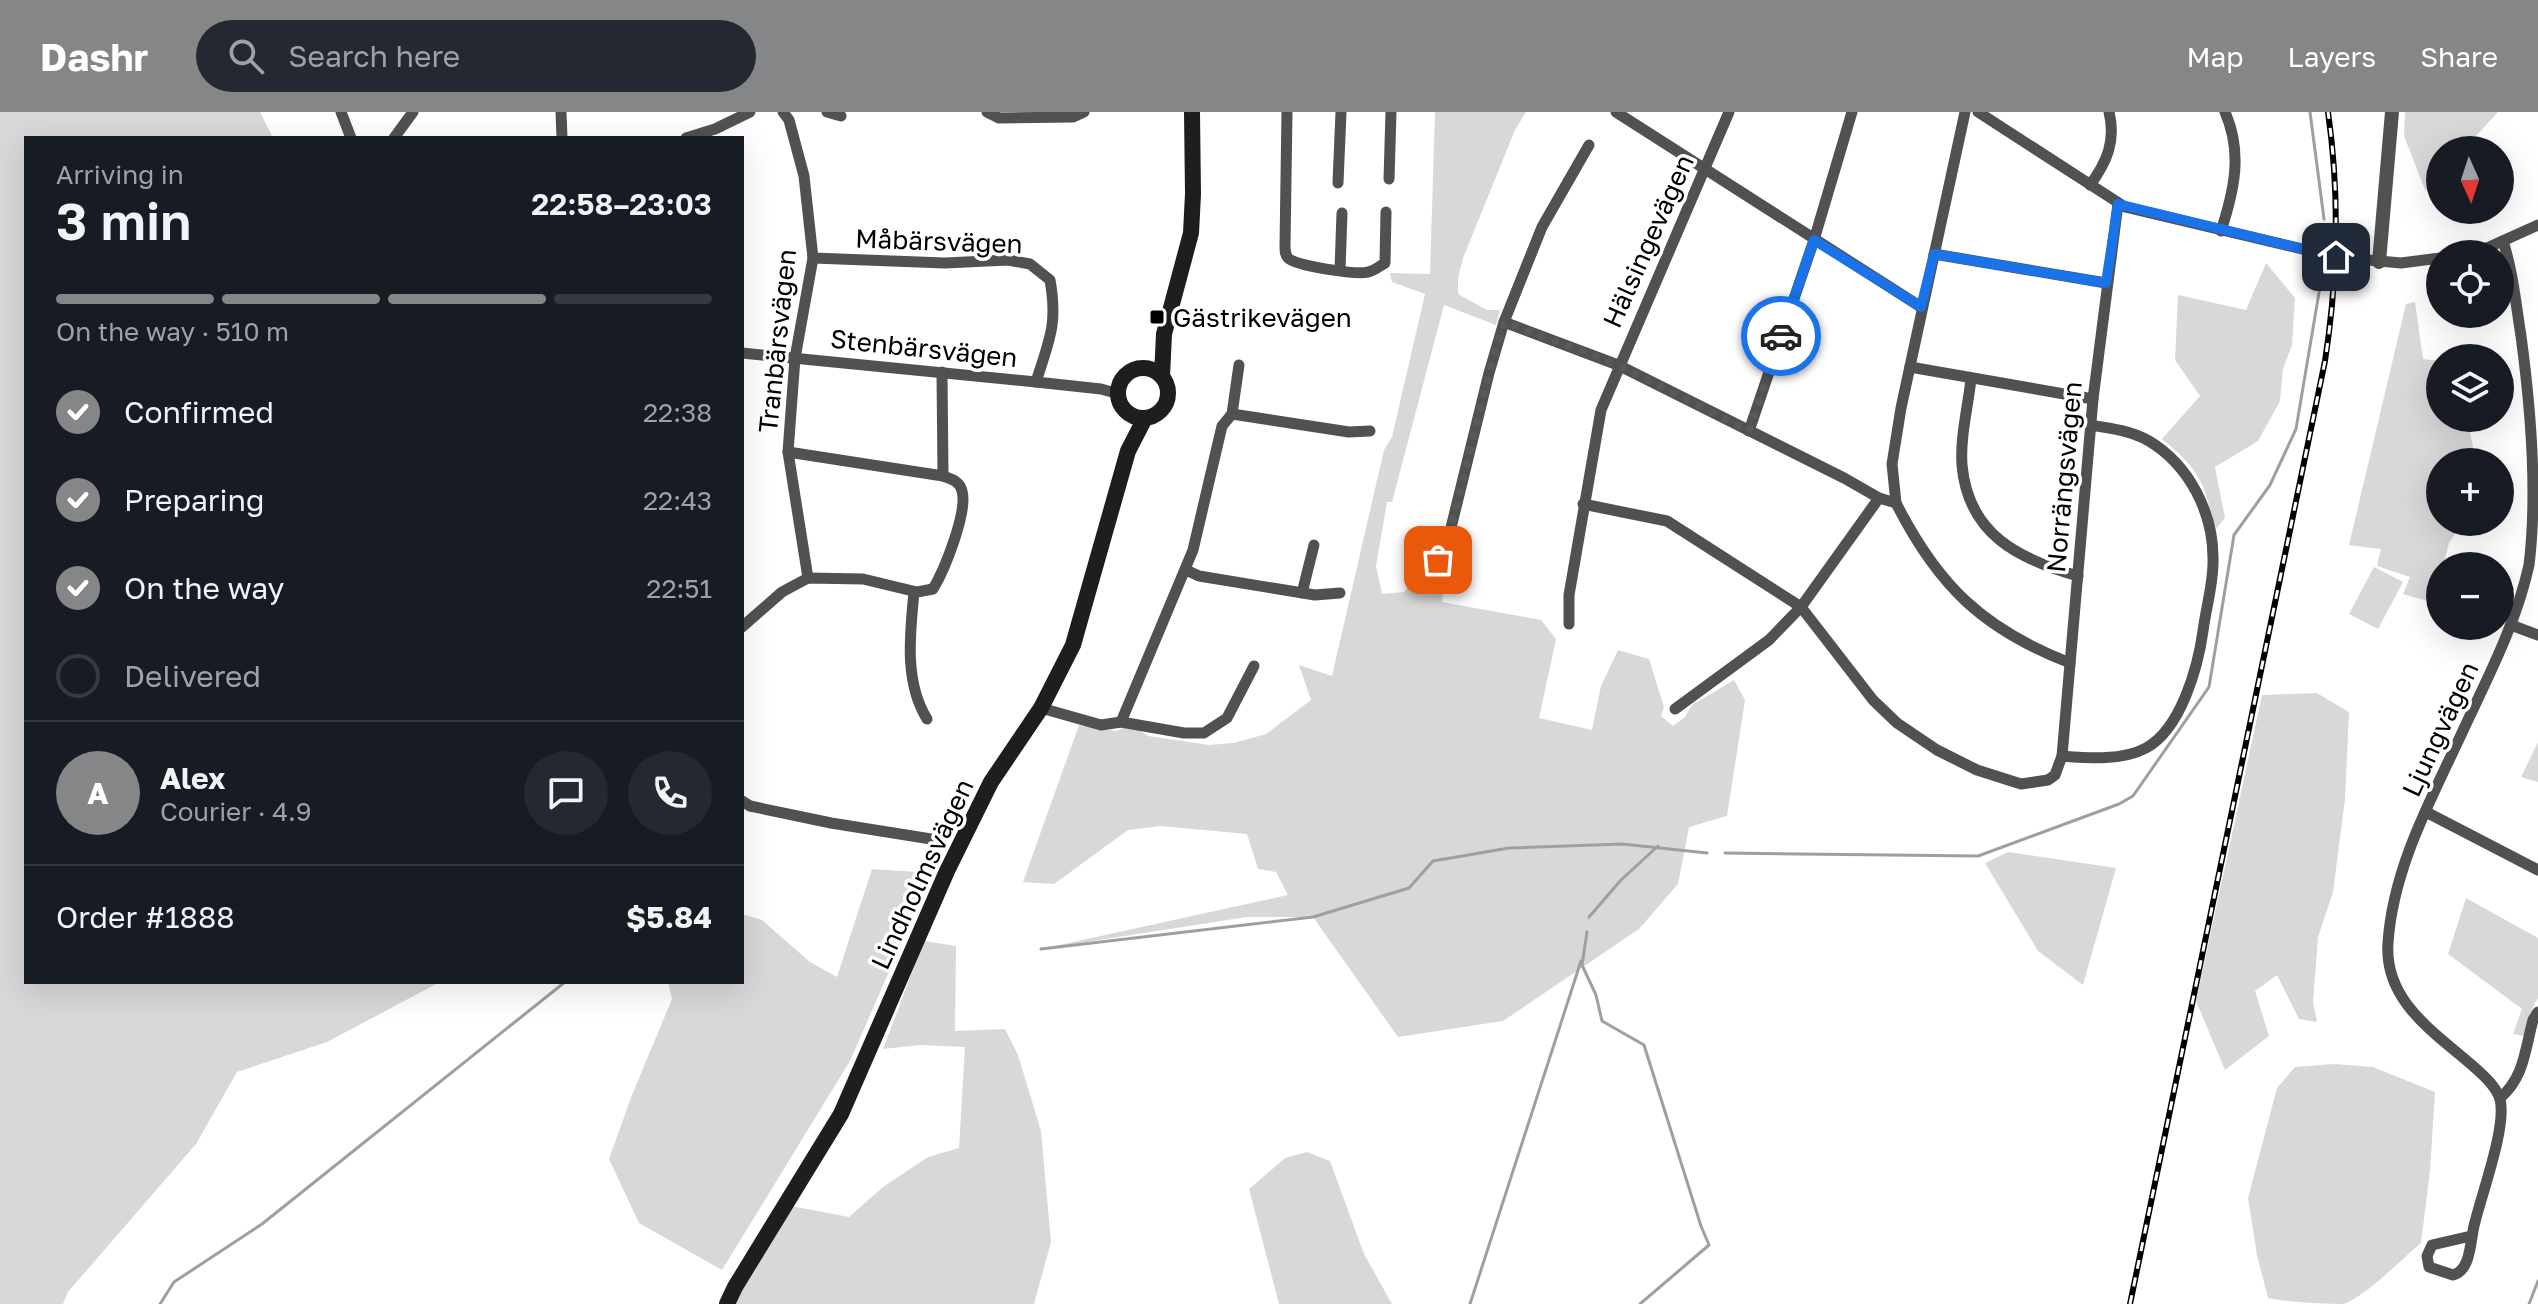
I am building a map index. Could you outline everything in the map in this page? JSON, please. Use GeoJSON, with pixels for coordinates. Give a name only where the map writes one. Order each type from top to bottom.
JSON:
{"type":"FeatureCollection","features":[{"type":"Feature","properties":{"kind":"main road","name":"Lindholmsvägen"},"geometry":{"type":"LineString","coordinates":[[727,1304],[841,1114],[947,871],[977,810],[991,782],[1041,708],[1073,645],[1128,451],[1145,418],[1157,414],[1165,405],[1168,392],[1162,376],[1164,334],[1191,233],[1192,112]]}},
{"type":"Feature","properties":{"kind":"main road","name":"Lindholmsvägen"},"geometry":{"type":"LineString","coordinates":[[1128,451],[1128,412],[1121,403],[1119,390],[1130,372],[1141,368],[1164,334]]}},
{"type":"Feature","properties":{"kind":"main road"},"geometry":{"type":"LineString","coordinates":[[1141,368],[1162,376]]}},
{"type":"Feature","properties":{"kind":"main road"},"geometry":{"type":"LineString","coordinates":[[1128,412],[1145,418]]}},
{"type":"Feature","properties":{"kind":"street"},"geometry":{"type":"LineString","coordinates":[[341,112],[350,136]]}},
{"type":"Feature","properties":{"kind":"street"},"geometry":{"type":"LineString","coordinates":[[395,136],[413,112]]}},
{"type":"Feature","properties":{"kind":"street"},"geometry":{"type":"LineString","coordinates":[[561,112],[562,136]]}},
{"type":"Feature","properties":{"kind":"street"},"geometry":{"type":"LineString","coordinates":[[690,136],[750,112]]}},
{"type":"Feature","properties":{"kind":"street","name":"Tranbärsvägen"},"geometry":{"type":"LineString","coordinates":[[783,112],[789,120],[801,162],[813,258],[795,358],[788,452],[808,578]]}},
{"type":"Feature","properties":{"kind":"street"},"geometry":{"type":"LineString","coordinates":[[827,112],[841,116]]}},
{"type":"Feature","properties":{"kind":"street"},"geometry":{"type":"LineString","coordinates":[[987,112],[999,118],[1073,117],[1084,112]]}},
{"type":"Feature","properties":{"kind":"street"},"geometry":{"type":"LineString","coordinates":[[1287,112],[1286,255],[1297,263],[1368,272],[1385,263],[1386,212]]}},
{"type":"Feature","properties":{"kind":"street"},"geometry":{"type":"LineString","coordinates":[[1338,183],[1341,112]]}},
{"type":"Feature","properties":{"kind":"street"},"geometry":{"type":"LineString","coordinates":[[1389,179],[1391,112]]}},
{"type":"Feature","properties":{"kind":"street"},"geometry":{"type":"LineString","coordinates":[[1616,112],[1921,307]]}},
{"type":"Feature","properties":{"kind":"street","name":"Hälsingevägen"},"geometry":{"type":"LineString","coordinates":[[1569,624],[1569,595],[1601,410],[1729,112]]}},
{"type":"Feature","properties":{"kind":"street"},"geometry":{"type":"LineString","coordinates":[[1749,431],[1814,240],[1852,112]]}},
{"type":"Feature","properties":{"kind":"street"},"geometry":{"type":"LineString","coordinates":[[1965,112],[1921,307],[1892,464],[1896,503],[1928,558],[1986,621],[2018,641],[2070,663]]}},
{"type":"Feature","properties":{"kind":"street"},"geometry":{"type":"LineString","coordinates":[[1978,112],[2118,204],[2336,257],[2407,263],[2426,260]]}},
{"type":"Feature","properties":{"kind":"street"},"geometry":{"type":"LineString","coordinates":[[2090,185],[2110,150],[2109,112]]}},
{"type":"Feature","properties":{"kind":"street"},"geometry":{"type":"LineString","coordinates":[[2221,231],[2236,171],[2234,141],[2225,112]]}},
{"type":"Feature","properties":{"kind":"street"},"geometry":{"type":"LineString","coordinates":[[2379,262],[2392,112]]}},
{"type":"Feature","properties":{"kind":"street"},"geometry":{"type":"LineString","coordinates":[[1438,560],[1447,544],[1504,322],[1542,227],[1589,145]]}},
{"type":"Feature","properties":{"kind":"street","name":"Norrängsvägen"},"geometry":{"type":"LineString","coordinates":[[2062,756],[2090,425],[2118,204]]}},
{"type":"Feature","properties":{"kind":"street"},"geometry":{"type":"LineString","coordinates":[[1340,270],[1342,213]]}},
{"type":"Feature","properties":{"kind":"street"},"geometry":{"type":"LineString","coordinates":[[2505,240],[2538,225]]}},
{"type":"Feature","properties":{"kind":"street"},"geometry":{"type":"LineString","coordinates":[[1934,254],[2106,283]]}},
{"type":"Feature","properties":{"kind":"street","name":"Måbärsvägen"},"geometry":{"type":"LineString","coordinates":[[813,258],[945,263],[1008,260],[1030,264],[1050,280],[1055,305],[1055,323],[1036,382]]}},
{"type":"Feature","properties":{"kind":"street","name":"Ljungvägen"},"geometry":{"type":"LineString","coordinates":[[2514,282],[2532,374],[2535,475],[2535,521],[2528,568],[2514,615]]}},
{"type":"Feature","properties":{"kind":"street"},"geometry":{"type":"LineString","coordinates":[[1504,322],[1618,365],[1879,498],[1896,503]]}},
{"type":"Feature","properties":{"kind":"street","name":"Stenbärsvägen"},"geometry":{"type":"LineString","coordinates":[[744,353],[1119,390]]}},
{"type":"Feature","properties":{"kind":"street"},"geometry":{"type":"LineString","coordinates":[[1121,722],[1193,550],[1222,426],[1232,414],[1239,365]]}},
{"type":"Feature","properties":{"kind":"street"},"geometry":{"type":"LineString","coordinates":[[1910,367],[2093,399]]}},
{"type":"Feature","properties":{"kind":"street"},"geometry":{"type":"LineString","coordinates":[[942,372],[943,476]]}},
{"type":"Feature","properties":{"kind":"street"},"geometry":{"type":"LineString","coordinates":[[1971,379],[1962,463],[1969,496],[1976,511],[1998,539],[2017,554],[2078,576]]}},
{"type":"Feature","properties":{"kind":"street"},"geometry":{"type":"LineString","coordinates":[[1232,414],[1349,432],[1370,431]]}},
{"type":"Feature","properties":{"kind":"street"},"geometry":{"type":"LineString","coordinates":[[1583,504],[1667,521],[1801,607],[1873,700],[1897,723],[1937,750],[1977,770],[2021,784],[2048,780],[2055,775],[2062,756],[2121,755],[2139,751],[2148,747],[2165,729],[2180,709],[2199,660],[2214,562],[2206,515],[2188,476],[2148,440],[2090,425]]}},
{"type":"Feature","properties":{"kind":"street"},"geometry":{"type":"LineString","coordinates":[[744,625],[782,592],[808,578],[863,579],[914,592],[933,589],[940,578],[962,510],[962,489],[956,481],[943,476],[788,452]]}},
{"type":"Feature","properties":{"kind":"street"},"geometry":{"type":"LineString","coordinates":[[1675,709],[1769,640],[1801,607],[1879,498]]}},
{"type":"Feature","properties":{"kind":"street"},"geometry":{"type":"LineString","coordinates":[[1302,593],[1314,545]]}},
{"type":"Feature","properties":{"kind":"street"},"geometry":{"type":"LineString","coordinates":[[1186,570],[1199,576],[1315,595],[1340,593]]}},
{"type":"Feature","properties":{"kind":"street"},"geometry":{"type":"LineString","coordinates":[[914,592],[910,640],[913,682],[916,702],[927,719]]}},
{"type":"Feature","properties":{"kind":"street"},"geometry":{"type":"LineString","coordinates":[[2514,626],[2538,635]]}},
{"type":"Feature","properties":{"kind":"street","name":"Ljungvägen"},"geometry":{"type":"LineString","coordinates":[[2500,1098],[2484,1076],[2410,1010],[2391,979],[2388,944],[2399,883],[2426,812],[2504,640]]}},
{"type":"Feature","properties":{"kind":"street"},"geometry":{"type":"LineString","coordinates":[[1041,708],[1101,725],[1121,722],[1184,733],[1204,733],[1227,718],[1254,666]]}},
{"type":"Feature","properties":{"kind":"street"},"geometry":{"type":"LineString","coordinates":[[744,802],[831,823],[931,839]]}},
{"type":"Feature","properties":{"kind":"street"},"geometry":{"type":"LineString","coordinates":[[2426,812],[2538,870]]}},
{"type":"Feature","properties":{"kind":"street"},"geometry":{"type":"LineString","coordinates":[[2471,1236],[2501,1126],[2500,1098],[2513,1087],[2518,1077],[2533,1020],[2538,1012]]}},
{"type":"Feature","properties":{"kind":"shaded area"},"geometry":{"type":"Polygon","coordinates":[[[0,112],[260,112],[272,136],[24,136],[24,984],[436,984],[327,1042],[237,1072],[196,1144],[68,1292],[63,1304],[0,1304],[0,112]]]}},
{"type":"Feature","properties":{"kind":"shaded area"},"geometry":{"type":"Polygon","coordinates":[[[1435,112],[1526,112],[1515,130],[1463,258],[1458,278],[1458,294],[1487,310],[1500,310],[1496,325],[1444,305],[1392,502],[1387,502],[1376,566],[1382,594],[1405,592],[1413,575],[1444,583],[1442,602],[1541,620],[1556,639],[1539,718],[1592,730],[1601,686],[1618,650],[1649,659],[1664,707],[1661,716],[1673,726],[1685,717],[1692,705],[1734,680],[1745,700],[1727,816],[1689,827],[1678,884],[1639,929],[1503,1021],[1398,1037],[1313,917],[1247,917],[1041,949],[1288,895],[1276,872],[1258,869],[1247,834],[1161,826],[1128,830],[1054,884],[1023,882],[1079,725],[1117,731],[1131,724],[1148,736],[1209,745],[1234,743],[1266,734],[1311,700],[1299,665],[1332,676],[1384,450],[1392,437],[1425,294],[1392,282],[1390,273],[1430,274],[1435,112]]]}},
{"type":"Feature","properties":{"kind":"shaded area"},"geometry":{"type":"Polygon","coordinates":[[[2405,112],[2498,112],[2476,136],[2426,136],[2425,190],[2404,136],[2405,112]]]}},
{"type":"Feature","properties":{"kind":"shaded area"},"geometry":{"type":"Polygon","coordinates":[[[2266,263],[2295,298],[2292,345],[2283,369],[2280,401],[2258,441],[2215,467],[2225,518],[2215,530],[2199,478],[2162,439],[2200,396],[2175,360],[2178,295],[2246,310],[2266,263]]]}},
{"type":"Feature","properties":{"kind":"shaded area"},"geometry":{"type":"Polygon","coordinates":[[[2415,302],[2423,359],[2426,359],[2426,432],[2470,432],[2473,448],[2426,448],[2426,536],[2454,536],[2447,552],[2426,552],[2426,601],[2403,594],[2410,577],[2377,566],[2381,549],[2349,545],[2406,304],[2415,302]]]}},
{"type":"Feature","properties":{"kind":"shaded area"},"geometry":{"type":"Polygon","coordinates":[[[2374,567],[2403,582],[2378,629],[2349,614],[2374,567]]]}},
{"type":"Feature","properties":{"kind":"shaded area"},"geometry":{"type":"Polygon","coordinates":[[[2317,693],[2349,712],[2345,799],[2333,892],[2318,937],[2313,1002],[2317,1022],[2299,1019],[2277,975],[2255,991],[2269,1036],[2225,1070],[2196,1001],[2262,695],[2317,693]]]}},
{"type":"Feature","properties":{"kind":"shaded area"},"geometry":{"type":"Polygon","coordinates":[[[2538,742],[2538,782],[2521,777],[2538,742]]]}},
{"type":"Feature","properties":{"kind":"shaded area"},"geometry":{"type":"Polygon","coordinates":[[[2008,852],[2116,868],[2083,985],[2038,951],[1985,863],[2008,852]]]}},
{"type":"Feature","properties":{"kind":"shaded area"},"geometry":{"type":"Polygon","coordinates":[[[872,869],[932,873],[850,1061],[722,1270],[639,1223],[609,1159],[672,999],[668,984],[744,984],[744,915],[762,920],[810,962],[837,977],[872,869]]]}},
{"type":"Feature","properties":{"kind":"shaded area"},"geometry":{"type":"Polygon","coordinates":[[[2466,898],[2538,938],[2538,999],[2524,1036],[2513,1034],[2522,1009],[2448,954],[2466,898]]]}},
{"type":"Feature","properties":{"kind":"shaded area"},"geometry":{"type":"Polygon","coordinates":[[[924,941],[956,946],[955,1031],[1005,1029],[1018,1055],[1041,1131],[1051,1242],[1034,1304],[734,1304],[791,1206],[849,1217],[883,1187],[928,1157],[959,1148],[965,1047],[920,1045],[883,1049],[924,941]]]}},
{"type":"Feature","properties":{"kind":"shaded area"},"geometry":{"type":"Polygon","coordinates":[[[2334,1064],[2373,1067],[2435,1092],[2421,1243],[2372,1286],[2343,1304],[2268,1298],[2248,1198],[2277,1088],[2295,1067],[2334,1064]]]}},
{"type":"Feature","properties":{"kind":"shaded area"},"geometry":{"type":"Polygon","coordinates":[[[1307,1152],[1330,1161],[1364,1254],[1392,1304],[1279,1304],[1249,1189],[1285,1158],[1307,1152]]]}},
{"type":"Feature","properties":{"kind":"waterway"},"geometry":{"type":"LineString","coordinates":[[2310,112],[2324,219]]}},
{"type":"Feature","properties":{"kind":"waterway"},"geometry":{"type":"LineString","coordinates":[[2323,240],[2324,235]]}},
{"type":"Feature","properties":{"kind":"waterway"},"geometry":{"type":"LineString","coordinates":[[1725,853],[1978,856],[2119,804],[2133,796],[2209,687],[2234,535],[2270,485],[2296,429],[2323,269]]}},
{"type":"Feature","properties":{"kind":"waterway"},"geometry":{"type":"LineString","coordinates":[[1041,949],[1313,917],[1409,888],[1433,861],[1509,848],[1622,844],[1707,853]]}},
{"type":"Feature","properties":{"kind":"waterway"},"geometry":{"type":"LineString","coordinates":[[1589,917],[1621,880],[1658,846]]}},
{"type":"Feature","properties":{"kind":"waterway"},"geometry":{"type":"LineString","coordinates":[[1587,932],[1582,965],[1596,995],[1602,1021],[1644,1045],[1709,1245],[1640,1304]]}},
{"type":"Feature","properties":{"kind":"waterway"},"geometry":{"type":"LineString","coordinates":[[1470,1304],[1581,961]]}},
{"type":"Feature","properties":{"kind":"waterway"},"geometry":{"type":"LineString","coordinates":[[160,1304],[174,1282],[262,1224],[562,984]]}},
{"type":"Feature","properties":{"kind":"waterway"},"geometry":{"type":"LineString","coordinates":[[2529,1304],[2538,1281]]}},
{"type":"Feature","properties":{"kind":"railway"},"geometry":{"type":"LineString","coordinates":[[2130,1304],[2325,361],[2333,298],[2336,236],[2328,112]]}},
{"type":"Feature","properties":{"kind":"way so far"},"geometry":{"type":"LineString","coordinates":[[1438,560],[1447,544],[1504,322],[1618,365],[1749,431],[1781,336]]}},
{"type":"Feature","properties":{"kind":"place","name":"Gästrikevägen"},"geometry":{"type":"Point","coordinates":[1157,317]}},
{"type":"Feature","properties":{"kind":"route"},"geometry":{"type":"LineString","coordinates":[[1781,336],[1814,240],[1921,307],[1934,254],[2106,283],[2118,204],[2336,257]]}}]}
